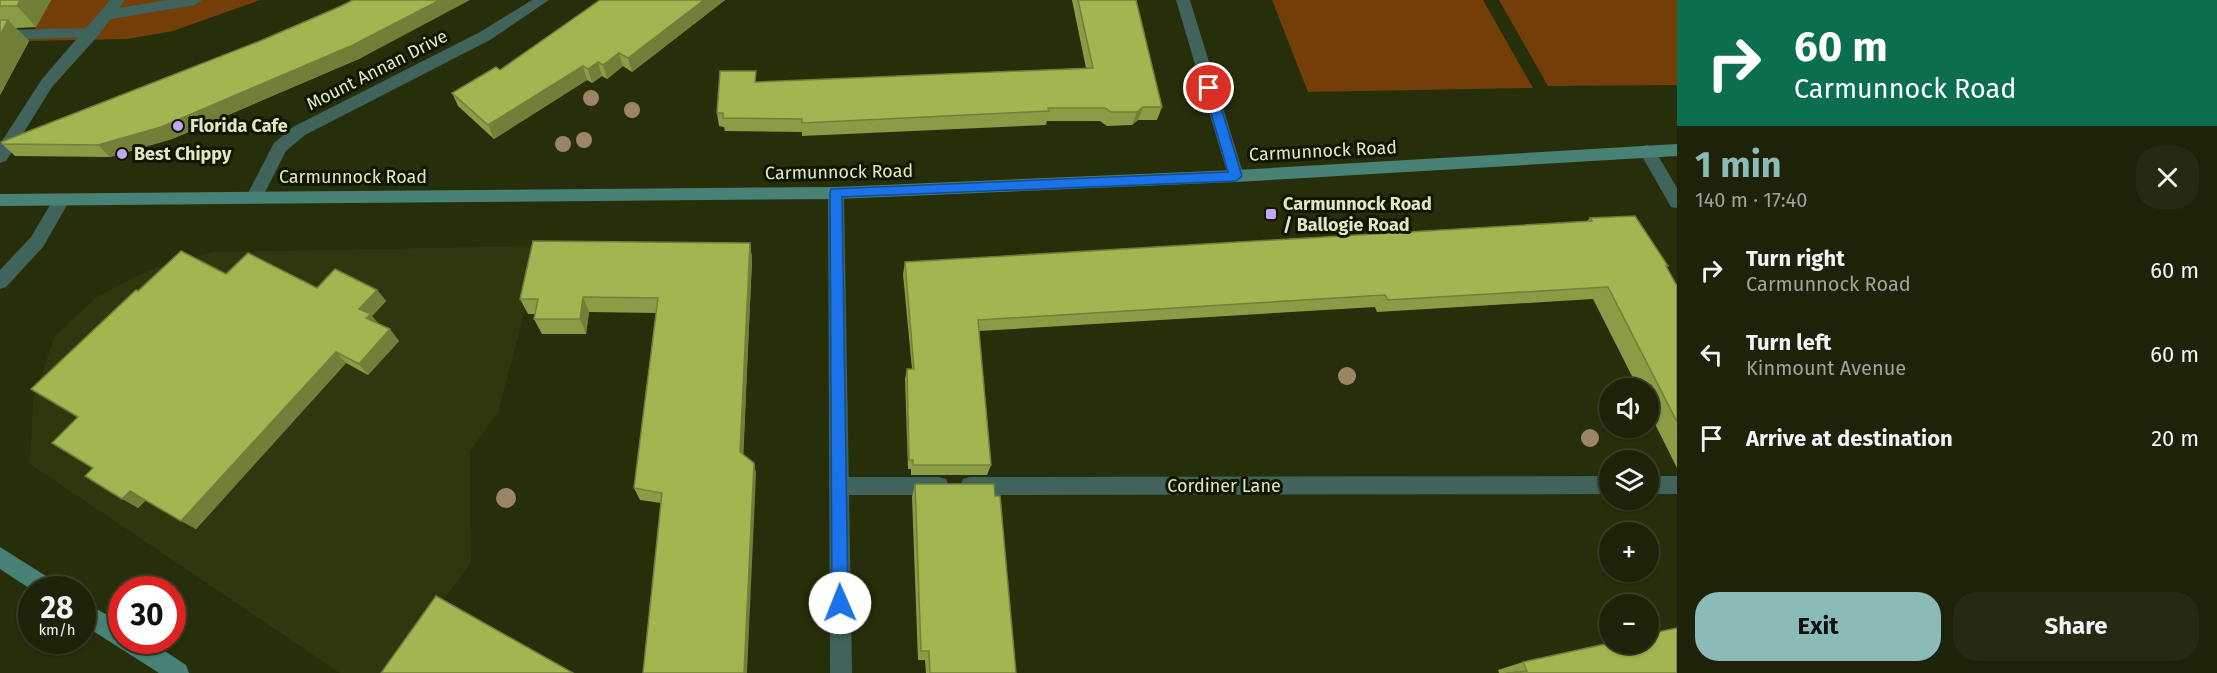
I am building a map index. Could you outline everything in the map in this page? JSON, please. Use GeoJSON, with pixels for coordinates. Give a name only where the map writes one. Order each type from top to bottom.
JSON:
{"type":"FeatureCollection","features":[{"type":"Feature","properties":{"kind":"street"},"geometry":{"type":"LineString","coordinates":[[0,157],[47,83],[118,0]]}},
{"type":"Feature","properties":{"kind":"street"},"geometry":{"type":"LineString","coordinates":[[106,15],[195,0]]}},
{"type":"Feature","properties":{"kind":"street","name":"Mount Annan Drive"},"geometry":{"type":"LineString","coordinates":[[254,197],[280,147],[299,131],[485,36],[542,0]]}},
{"type":"Feature","properties":{"kind":"street"},"geometry":{"type":"LineString","coordinates":[[1183,0],[1236,176]]}},
{"type":"Feature","properties":{"kind":"street"},"geometry":{"type":"LineString","coordinates":[[0,35],[92,33]]}},
{"type":"Feature","properties":{"kind":"street","name":"Carmunnock Road"},"geometry":{"type":"LineString","coordinates":[[0,200],[836,193],[1236,176],[1677,150]]}},
{"type":"Feature","properties":{"kind":"street"},"geometry":{"type":"LineString","coordinates":[[1647,151],[1677,202]]}},
{"type":"Feature","properties":{"kind":"street"},"geometry":{"type":"LineString","coordinates":[[836,193],[841,673]]}},
{"type":"Feature","properties":{"kind":"street"},"geometry":{"type":"LineString","coordinates":[[0,282],[37,242],[62,200]]}},
{"type":"Feature","properties":{"kind":"street"},"geometry":{"type":"LineString","coordinates":[[1659,485],[1677,484]]}},
{"type":"Feature","properties":{"kind":"street","name":"Cordiner Lane"},"geometry":{"type":"LineString","coordinates":[[839,486],[1599,485]]}},
{"type":"Feature","properties":{"kind":"street"},"geometry":{"type":"LineString","coordinates":[[0,557],[29,576]]}},
{"type":"Feature","properties":{"kind":"street"},"geometry":{"type":"LineString","coordinates":[[149,654],[178,673]]}},
{"type":"Feature","properties":{"kind":"shaded area"},"geometry":{"type":"Polygon","coordinates":[[[0,0],[260,0],[173,31],[127,39],[27,41],[38,23],[0,0]]]}},
{"type":"Feature","properties":{"kind":"shaded area"},"geometry":{"type":"Polygon","coordinates":[[[1272,0],[1483,0],[1533,88],[1308,92],[1272,0]]]}},
{"type":"Feature","properties":{"kind":"shaded area"},"geometry":{"type":"Polygon","coordinates":[[[1499,0],[1677,0],[1677,85],[1548,86],[1499,0]]]}},
{"type":"Feature","properties":{"kind":"shaded area"},"geometry":{"type":"Polygon","coordinates":[[[542,246],[498,413],[470,451],[471,563],[388,673],[340,673],[30,464],[33,399],[55,336],[97,297],[149,270],[213,252],[542,246]]]}},
{"type":"Feature","properties":{"kind":"building"},"geometry":{"type":"Polygon","coordinates":[[[0,0],[20,0],[17,6],[0,6],[0,0]]]}},
{"type":"Feature","properties":{"kind":"building"},"geometry":{"type":"Polygon","coordinates":[[[353,0],[440,0],[353,45],[161,127],[98,145],[2,144],[1,142],[260,41],[353,0]]]}},
{"type":"Feature","properties":{"kind":"building"},"geometry":{"type":"Polygon","coordinates":[[[600,0],[704,0],[628,58],[619,53],[603,65],[598,62],[588,69],[583,66],[488,125],[452,93],[496,67],[500,70],[600,0]]]}},
{"type":"Feature","properties":{"kind":"building"},"geometry":{"type":"Polygon","coordinates":[[[1078,0],[1136,0],[1162,107],[1143,107],[1137,112],[1111,112],[1105,108],[1048,108],[1049,111],[802,123],[802,119],[723,118],[723,113],[717,113],[720,71],[756,71],[755,82],[1093,68],[1078,0]]]}},
{"type":"Feature","properties":{"kind":"building"},"geometry":{"type":"Polygon","coordinates":[[[0,20],[8,20],[0,35],[0,20]]]}},
{"type":"Feature","properties":{"kind":"building"},"geometry":{"type":"Polygon","coordinates":[[[1635,216],[1668,266],[1666,266],[1677,286],[1677,422],[1659,387],[1659,378],[1655,378],[1608,287],[1388,300],[1385,295],[978,320],[991,465],[913,465],[913,460],[909,460],[907,369],[914,369],[905,262],[1592,221],[1590,218],[1635,216]]]}},
{"type":"Feature","properties":{"kind":"building"},"geometry":{"type":"Polygon","coordinates":[[[533,241],[750,243],[740,452],[754,463],[744,673],[643,673],[662,493],[634,488],[658,298],[583,297],[580,319],[534,319],[538,299],[520,299],[533,241]]]}},
{"type":"Feature","properties":{"kind":"building"},"geometry":{"type":"Polygon","coordinates":[[[181,251],[226,274],[248,253],[317,288],[335,269],[377,290],[359,309],[371,314],[366,318],[390,329],[359,364],[336,352],[181,521],[130,491],[122,499],[85,476],[93,468],[52,443],[78,417],[31,389],[181,251]]]}},
{"type":"Feature","properties":{"kind":"building"},"geometry":{"type":"Polygon","coordinates":[[[915,484],[994,484],[995,496],[1000,496],[1016,673],[930,673],[929,651],[921,651],[915,484]]]}},
{"type":"Feature","properties":{"kind":"building"},"geometry":{"type":"Polygon","coordinates":[[[436,596],[573,673],[381,673],[436,596]]]}},
{"type":"Feature","properties":{"kind":"building"},"geometry":{"type":"Polygon","coordinates":[[[1677,628],[1677,673],[1506,673],[1527,671],[1523,662],[1599,645],[1599,654],[1659,654],[1659,632],[1677,628]]]}},
{"type":"Feature","properties":{"kind":"place","name":"Florida Cafe"},"geometry":{"type":"Point","coordinates":[178,126]}},
{"type":"Feature","properties":{"kind":"place","name":"Best Chippy"},"geometry":{"type":"Point","coordinates":[122,154]}},
{"type":"Feature","properties":{"kind":"place","name":"Carmunnock Road / Ballogie Road"},"geometry":{"type":"Point","coordinates":[1271,214]}},
{"type":"Feature","properties":{"kind":"route"},"geometry":{"type":"LineString","coordinates":[[840,603],[836,193],[1236,176],[1209,88]]}}]}
